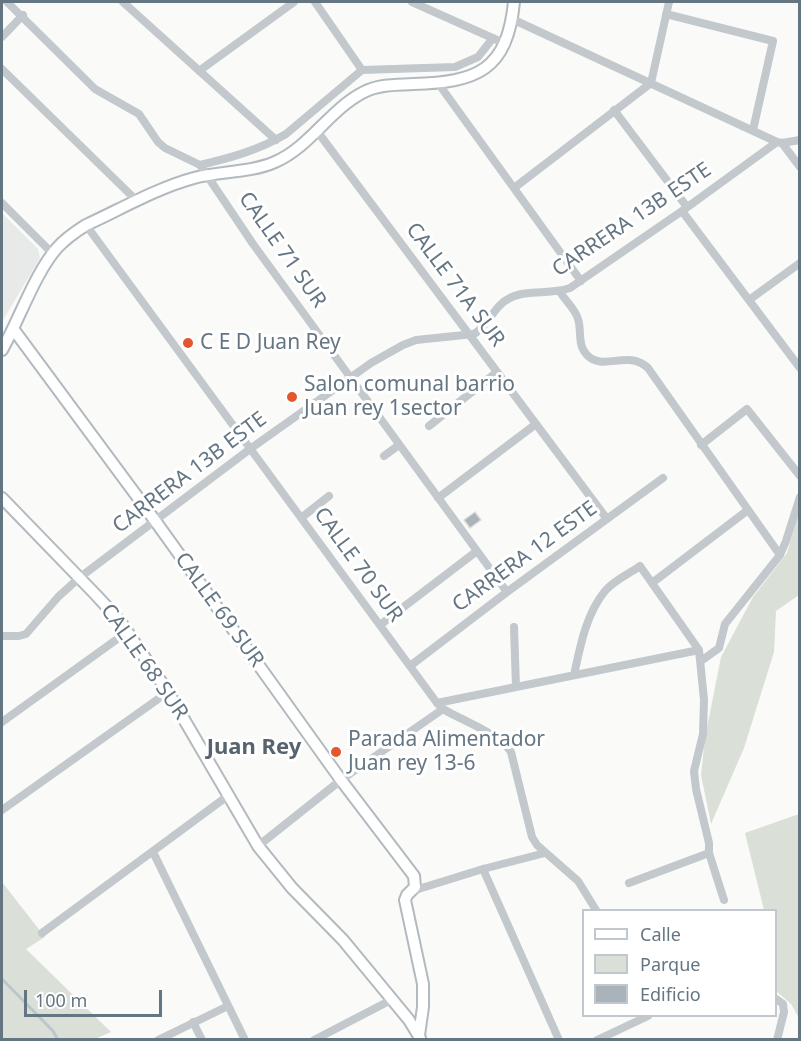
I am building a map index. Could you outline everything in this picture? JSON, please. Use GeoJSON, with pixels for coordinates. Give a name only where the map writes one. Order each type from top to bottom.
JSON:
{"type":"FeatureCollection","features":[{"type":"Feature","properties":{"kind":"street","name":"CALLE 71 SUR"},"geometry":{"type":"LineString","coordinates":[[7,2],[23,15],[95,89],[139,114],[158,142],[165,148],[200,165],[253,244],[507,592]]}},
{"type":"Feature","properties":{"kind":"street"},"geometry":{"type":"LineString","coordinates":[[126,2],[276,140]]}},
{"type":"Feature","properties":{"kind":"street"},"geometry":{"type":"LineString","coordinates":[[199,70],[294,2]]}},
{"type":"Feature","properties":{"kind":"street"},"geometry":{"type":"LineString","coordinates":[[315,2],[362,70]]}},
{"type":"Feature","properties":{"kind":"street"},"geometry":{"type":"LineString","coordinates":[[412,2],[506,44]]}},
{"type":"Feature","properties":{"kind":"street"},"geometry":{"type":"LineString","coordinates":[[2,350],[53,254],[64,241],[86,225],[172,185],[208,175],[273,163],[284,158],[352,99],[374,88],[438,83],[477,74],[498,57],[506,44],[514,2]]}},
{"type":"Feature","properties":{"kind":"street"},"geometry":{"type":"LineString","coordinates":[[513,188],[651,82],[669,2]]}},
{"type":"Feature","properties":{"kind":"street"},"geometry":{"type":"LineString","coordinates":[[666,14],[770,39],[774,43],[753,130]]}},
{"type":"Feature","properties":{"kind":"street"},"geometry":{"type":"LineString","coordinates":[[2,36],[23,15]]}},
{"type":"Feature","properties":{"kind":"street"},"geometry":{"type":"LineString","coordinates":[[512,20],[779,142],[800,167]]}},
{"type":"Feature","properties":{"kind":"street"},"geometry":{"type":"LineString","coordinates":[[200,165],[234,157],[276,140],[362,70],[455,67],[478,57],[493,38]]}},
{"type":"Feature","properties":{"kind":"street"},"geometry":{"type":"LineString","coordinates":[[2,69],[137,201]]}},
{"type":"Feature","properties":{"kind":"street"},"geometry":{"type":"LineString","coordinates":[[438,83],[581,281]]}},
{"type":"Feature","properties":{"kind":"street"},"geometry":{"type":"LineString","coordinates":[[614,110],[800,368]]}},
{"type":"Feature","properties":{"kind":"street","name":"CALLE 71A SUR"},"geometry":{"type":"LineString","coordinates":[[316,130],[607,519]]}},
{"type":"Feature","properties":{"kind":"street"},"geometry":{"type":"LineString","coordinates":[[779,142],[800,140]]}},
{"type":"Feature","properties":{"kind":"street","name":"CARRERA 13B ESTE"},"geometry":{"type":"LineString","coordinates":[[2,636],[19,636],[27,633],[58,597],[79,578],[250,449],[371,363],[410,342],[441,336],[469,335],[479,330],[503,301],[513,296],[560,292],[581,281],[779,142]]}},
{"type":"Feature","properties":{"kind":"street"},"geometry":{"type":"LineString","coordinates":[[2,203],[53,254]]}},
{"type":"Feature","properties":{"kind":"street","name":"CALLE 70 SUR"},"geometry":{"type":"LineString","coordinates":[[86,225],[440,706],[509,748],[532,837],[545,853],[578,881],[595,909]]}},
{"type":"Feature","properties":{"kind":"street"},"geometry":{"type":"LineString","coordinates":[[749,300],[800,263]]}},
{"type":"Feature","properties":{"kind":"street"},"geometry":{"type":"LineString","coordinates":[[560,292],[578,318],[583,350],[587,356],[605,362],[634,359],[648,368],[780,555]]}},
{"type":"Feature","properties":{"kind":"street","name":"CALLE 69 SUR"},"geometry":{"type":"LineString","coordinates":[[14,330],[156,522],[341,780],[411,871],[416,880],[405,900],[424,993],[419,1037]]}},
{"type":"Feature","properties":{"kind":"street"},"geometry":{"type":"LineString","coordinates":[[429,426],[497,372]]}},
{"type":"Feature","properties":{"kind":"street"},"geometry":{"type":"LineString","coordinates":[[701,445],[747,409],[800,476]]}},
{"type":"Feature","properties":{"kind":"street"},"geometry":{"type":"LineString","coordinates":[[438,498],[536,424]]}},
{"type":"Feature","properties":{"kind":"street"},"geometry":{"type":"LineString","coordinates":[[384,456],[399,445]]}},
{"type":"Feature","properties":{"kind":"street","name":"CARRERA 12 ESTE"},"geometry":{"type":"LineString","coordinates":[[410,666],[663,478]]}},
{"type":"Feature","properties":{"kind":"street"},"geometry":{"type":"LineString","coordinates":[[301,518],[329,496]]}},
{"type":"Feature","properties":{"kind":"street"},"geometry":{"type":"LineString","coordinates":[[701,661],[719,648],[725,624],[780,555],[800,497]]}},
{"type":"Feature","properties":{"kind":"street","name":"CALLE 68 SUR"},"geometry":{"type":"LineString","coordinates":[[2,498],[110,610],[168,692],[258,846],[292,888],[343,940],[393,999],[419,1037]]}},
{"type":"Feature","properties":{"kind":"street"},"geometry":{"type":"LineString","coordinates":[[652,583],[748,510]]}},
{"type":"Feature","properties":{"kind":"street"},"geometry":{"type":"LineString","coordinates":[[380,625],[477,551]]}},
{"type":"Feature","properties":{"kind":"street"},"geometry":{"type":"LineString","coordinates":[[574,675],[581,640],[594,607],[606,590],[640,567],[699,650],[704,700],[703,734],[694,771],[709,853],[724,900]]}},
{"type":"Feature","properties":{"kind":"street"},"geometry":{"type":"LineString","coordinates":[[514,627],[516,687]]}},
{"type":"Feature","properties":{"kind":"street"},"geometry":{"type":"LineString","coordinates":[[2,722],[127,632]]}},
{"type":"Feature","properties":{"kind":"street"},"geometry":{"type":"LineString","coordinates":[[258,846],[440,706],[516,687],[699,650]]}},
{"type":"Feature","properties":{"kind":"street"},"geometry":{"type":"LineString","coordinates":[[2,810],[168,692]]}},
{"type":"Feature","properties":{"kind":"street"},"geometry":{"type":"LineString","coordinates":[[42,933],[229,795]]}},
{"type":"Feature","properties":{"kind":"street"},"geometry":{"type":"LineString","coordinates":[[153,852],[245,1040]]}},
{"type":"Feature","properties":{"kind":"street"},"geometry":{"type":"LineString","coordinates":[[412,891],[545,853]]}},
{"type":"Feature","properties":{"kind":"street"},"geometry":{"type":"LineString","coordinates":[[628,883],[709,853]]}},
{"type":"Feature","properties":{"kind":"street"},"geometry":{"type":"LineString","coordinates":[[483,869],[559,1040]]}},
{"type":"Feature","properties":{"kind":"street"},"geometry":{"type":"LineString","coordinates":[[314,1040],[393,999]]}},
{"type":"Feature","properties":{"kind":"street"},"geometry":{"type":"LineString","coordinates":[[777,1000],[783,1004],[784,1012],[777,1040]]}},
{"type":"Feature","properties":{"kind":"street"},"geometry":{"type":"LineString","coordinates":[[158,1040],[228,1006]]}},
{"type":"Feature","properties":{"kind":"street"},"geometry":{"type":"LineString","coordinates":[[597,1040],[646,1017]]}},
{"type":"Feature","properties":{"kind":"street"},"geometry":{"type":"LineString","coordinates":[[193,1022],[202,1040]]}},
{"type":"Feature","properties":{"kind":"shaded area"},"geometry":{"type":"Polygon","coordinates":[[[2,213],[38,249],[40,258],[2,322],[2,213]]]}},
{"type":"Feature","properties":{"kind":"green space"},"geometry":{"type":"Polygon","coordinates":[[[799,511],[799,595],[776,611],[774,652],[744,748],[711,824],[701,775],[705,738],[721,657],[753,597],[787,553],[799,511]]]}},
{"type":"Feature","properties":{"kind":"green space"},"geometry":{"type":"Polygon","coordinates":[[[800,814],[799,1018],[791,1004],[777,992],[777,909],[764,909],[745,833],[800,814]]]}},
{"type":"Feature","properties":{"kind":"green space"},"geometry":{"type":"Polygon","coordinates":[[[2,882],[45,937],[26,949],[111,1032],[95,1039],[2,1039],[2,882]]]}},
{"type":"Feature","properties":{"kind":"building"},"geometry":{"type":"Polygon","coordinates":[[[475,512],[481,520],[470,528],[464,520],[475,512]]]}},
{"type":"Feature","properties":{"kind":"waterway"},"geometry":{"type":"LineString","coordinates":[[2,979],[53,1031],[58,1040]]}},
{"type":"Feature","properties":{"kind":"place","name":"C E D Juan Rey"},"geometry":{"type":"Point","coordinates":[188,343]}},
{"type":"Feature","properties":{"kind":"place","name":"Salon comunal barrio Juan rey 1sector"},"geometry":{"type":"Point","coordinates":[292,397]}},
{"type":"Feature","properties":{"kind":"place","name":"Parada Alimentador Juan rey 13-6"},"geometry":{"type":"Point","coordinates":[336,752]}},
{"type":"Feature","properties":{"kind":"district","name":"Juan Rey"},"geometry":{"type":"Point","coordinates":[254,748]}}]}
